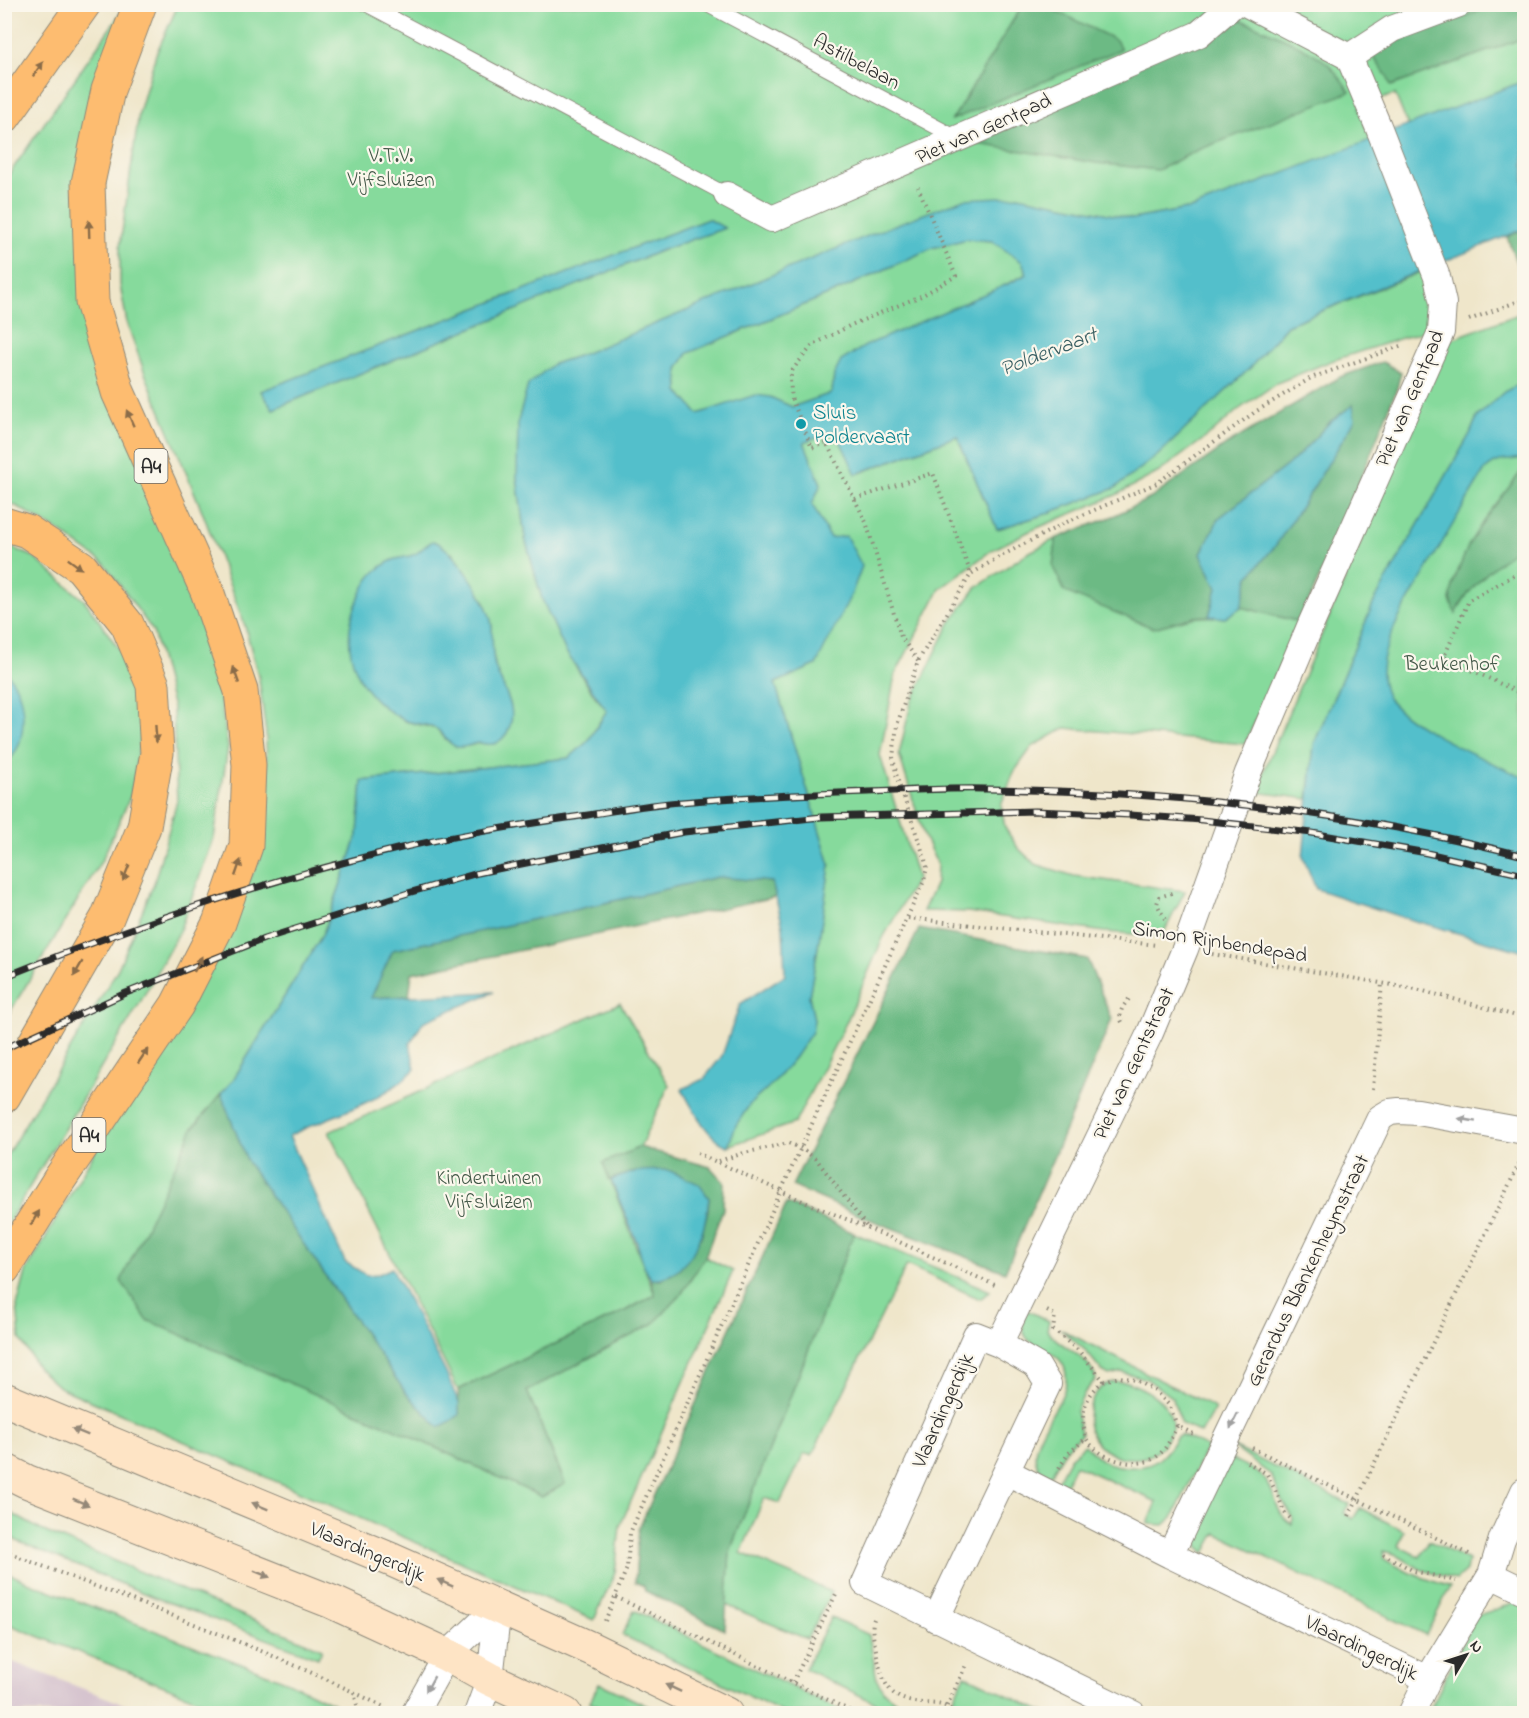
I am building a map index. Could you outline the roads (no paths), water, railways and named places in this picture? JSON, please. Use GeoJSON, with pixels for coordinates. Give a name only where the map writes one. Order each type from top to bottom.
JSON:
{"type":"FeatureCollection","features":[{"type":"Feature","properties":{"kind":"highway"},"geometry":{"type":"LineString","coordinates":[[4,117],[84,4]]}},
{"type":"Feature","properties":{"kind":"highway","name":"A4"},"geometry":{"type":"LineString","coordinates":[[4,1268],[59,1180],[177,1005],[219,923],[246,846],[249,765],[241,691],[207,591],[118,392],[92,302],[88,183],[108,90],[140,4]]}},
{"type":"Feature","properties":{"kind":"highway"},"geometry":{"type":"LineString","coordinates":[[4,524],[27,531],[81,567],[128,624],[153,685],[157,753],[144,827],[107,918],[4,1096]]}},
{"type":"Feature","properties":{"kind":"main road","name":"Vlaardingerdijk"},"geometry":{"type":"LineString","coordinates":[[4,1399],[392,1560],[592,1649],[726,1713]]}},
{"type":"Feature","properties":{"kind":"main road"},"geometry":{"type":"LineString","coordinates":[[4,1470],[332,1602],[565,1713]]}},
{"type":"Feature","properties":{"kind":"street","name":"Piet van Gentpad"},"geometry":{"type":"LineString","coordinates":[[727,195],[772,219],[1199,34],[1234,4]]}},
{"type":"Feature","properties":{"kind":"street"},"geometry":{"type":"LineString","coordinates":[[1247,4],[1349,57],[1392,29],[1459,4]]}},
{"type":"Feature","properties":{"kind":"street","name":"Piet van Gentpad"},"geometry":{"type":"LineString","coordinates":[[1248,773],[1311,624],[1441,332],[1443,303],[1437,277],[1349,57]]}},
{"type":"Feature","properties":{"kind":"street","name":"Piet van Gentstraat"},"geometry":{"type":"LineString","coordinates":[[999,1344],[1147,1038],[1185,949],[1248,773]]}},
{"type":"Feature","properties":{"kind":"street","name":"Gerardus Blankenheymstraat"},"geometry":{"type":"LineString","coordinates":[[1170,1554],[1380,1118],[1390,1112],[1418,1112],[1524,1143]]}},
{"type":"Feature","properties":{"kind":"street","name":"Vlaardingerdijk"},"geometry":{"type":"LineString","coordinates":[[976,1335],[999,1344],[1037,1366],[1048,1384],[1007,1472],[936,1619],[875,1588],[976,1335]]}},
{"type":"Feature","properties":{"kind":"street","name":"Vlaardingerdijk"},"geometry":{"type":"LineString","coordinates":[[1007,1472],[1428,1679]]}},
{"type":"Feature","properties":{"kind":"street","name":"Vlaardingerdijk"},"geometry":{"type":"LineString","coordinates":[[1411,1713],[1428,1679],[1489,1576],[1502,1539],[1524,1491]]}},
{"type":"Feature","properties":{"kind":"street"},"geometry":{"type":"LineString","coordinates":[[1489,1576],[1524,1591]]}},
{"type":"Feature","properties":{"kind":"street"},"geometry":{"type":"LineString","coordinates":[[414,1713],[447,1655],[498,1607]]}},
{"type":"Feature","properties":{"kind":"street"},"geometry":{"type":"LineString","coordinates":[[477,1713],[490,1679],[498,1607]]}},
{"type":"Feature","properties":{"kind":"street"},"geometry":{"type":"LineString","coordinates":[[936,1619],[1133,1713]]}},
{"type":"Feature","properties":{"kind":"lane"},"geometry":{"type":"LineString","coordinates":[[366,4],[727,195]]}},
{"type":"Feature","properties":{"kind":"lane","name":"Astilbelaan"},"geometry":{"type":"LineString","coordinates":[[706,4],[957,138]]}},
{"type":"Feature","properties":{"kind":"water","name":"Poldervaart"},"geometry":{"type":"Polygon","coordinates":[[[1524,81],[1524,229],[1287,325],[1250,368],[1158,455],[1115,488],[1043,515],[997,529],[957,436],[856,474],[835,430],[804,442],[821,484],[812,504],[830,538],[846,536],[862,566],[852,593],[816,665],[775,683],[830,865],[809,996],[814,1020],[812,1032],[795,1057],[773,1083],[750,1104],[736,1125],[728,1146],[721,1143],[707,1130],[682,1089],[704,1079],[722,1056],[740,1004],[785,975],[783,927],[772,882],[718,877],[393,950],[371,998],[494,992],[423,1022],[410,1044],[415,1069],[402,1081],[372,1100],[289,1136],[345,1262],[366,1275],[379,1274],[392,1268],[459,1403],[459,1415],[439,1427],[406,1393],[248,1163],[221,1094],[233,1080],[323,934],[358,835],[362,781],[569,758],[588,741],[607,711],[566,652],[542,599],[525,538],[517,477],[518,421],[528,385],[553,364],[581,355],[897,224],[964,199],[1018,196],[1133,219],[1193,208],[1524,81]],[[967,239],[932,248],[835,292],[688,353],[678,369],[679,392],[698,414],[755,395],[770,397],[792,407],[832,393],[834,375],[841,361],[867,345],[1027,274],[1022,262],[992,241],[967,239]]]}},
{"type":"Feature","properties":{"kind":"water"},"geometry":{"type":"Polygon","coordinates":[[[708,219],[725,228],[665,249],[273,409],[261,391],[708,219]]]}},
{"type":"Feature","properties":{"kind":"water"},"geometry":{"type":"Polygon","coordinates":[[[1524,382],[1524,457],[1499,461],[1485,470],[1407,603],[1389,639],[1382,674],[1388,698],[1412,720],[1451,743],[1524,778],[1524,952],[1398,916],[1316,889],[1303,857],[1314,744],[1374,602],[1470,434],[1477,417],[1504,392],[1524,382]]]}},
{"type":"Feature","properties":{"kind":"water"},"geometry":{"type":"Polygon","coordinates":[[[1353,405],[1355,420],[1276,545],[1249,576],[1241,607],[1225,618],[1209,616],[1217,588],[1201,554],[1219,518],[1294,460],[1331,421],[1353,405]]]}},
{"type":"Feature","properties":{"kind":"water"},"geometry":{"type":"Polygon","coordinates":[[[433,541],[442,546],[461,565],[479,592],[490,618],[494,664],[509,700],[512,716],[507,733],[495,744],[479,743],[457,747],[437,729],[402,719],[374,698],[356,671],[351,655],[351,622],[368,580],[385,564],[415,554],[433,541]]]}},
{"type":"Feature","properties":{"kind":"water"},"geometry":{"type":"Polygon","coordinates":[[[4,668],[19,693],[23,712],[20,741],[12,757],[5,764],[4,668]]]}},
{"type":"Feature","properties":{"kind":"water"},"geometry":{"type":"Polygon","coordinates":[[[668,1170],[699,1184],[709,1198],[708,1208],[703,1230],[689,1259],[667,1277],[651,1279],[611,1180],[636,1171],[668,1170]]]}},
{"type":"Feature","properties":{"kind":"railway"},"geometry":{"type":"LineString","coordinates":[[4,977],[198,906],[347,862],[492,830],[634,807],[681,802],[955,789],[1120,794],[1256,806],[1324,816],[1458,840],[1524,856]]}},
{"type":"Feature","properties":{"kind":"railway"},"geometry":{"type":"LineString","coordinates":[[4,1049],[126,993],[264,939],[408,893],[478,873],[684,832],[821,817],[1035,811],[1130,815],[1202,820],[1312,833],[1427,853],[1524,875]]}},
{"type":"Feature","properties":{"kind":"place","name":"Sluis Poldervaart"},"geometry":{"type":"Point","coordinates":[801,424]}},
{"type":"Feature","properties":{"kind":"park label","name":"V.T.V. Vijfsluizen"},"geometry":{"type":"Point","coordinates":[391,167]}},
{"type":"Feature","properties":{"kind":"park label","name":"Beukenhof"},"geometry":{"type":"Point","coordinates":[1452,663]}},
{"type":"Feature","properties":{"kind":"park label","name":"Kindertuinen Vijfsluizen"},"geometry":{"type":"Point","coordinates":[489,1189]}}]}
